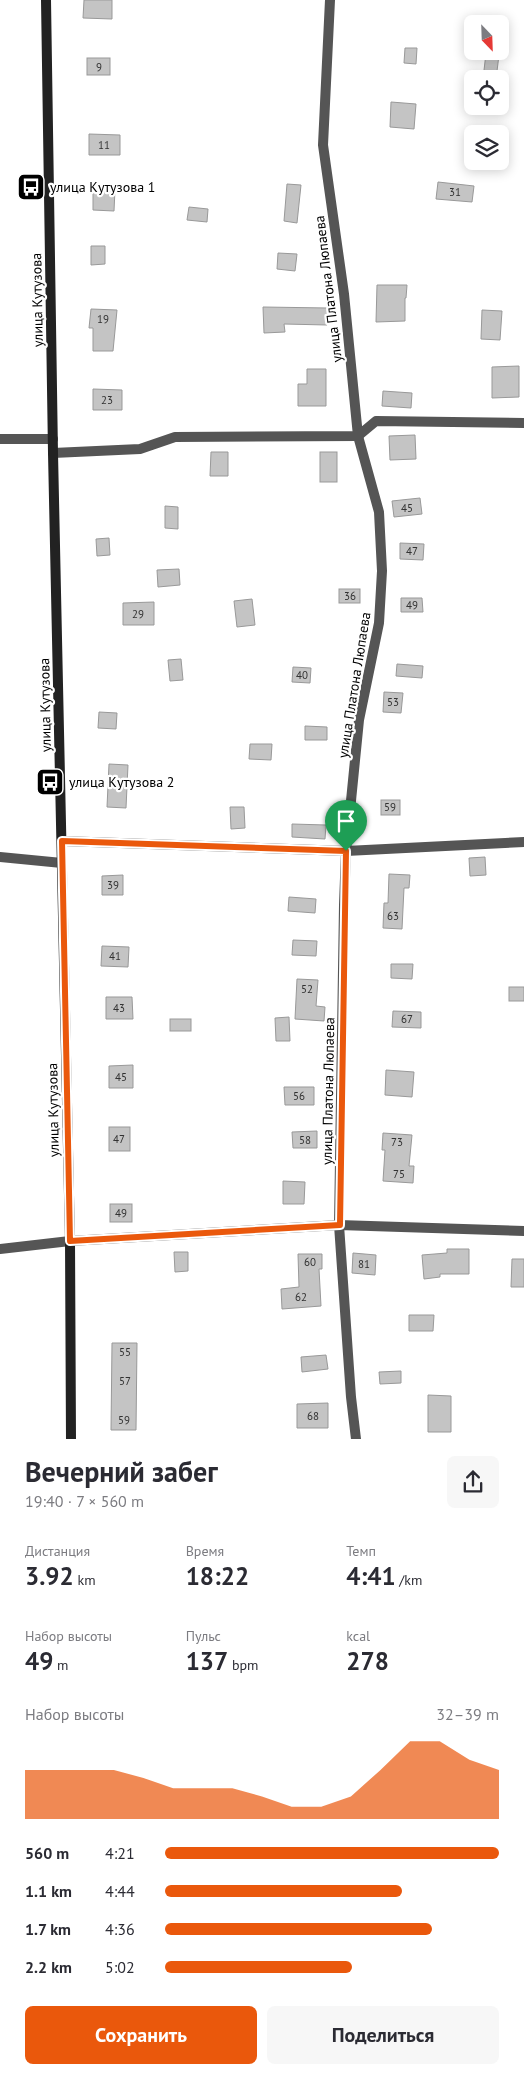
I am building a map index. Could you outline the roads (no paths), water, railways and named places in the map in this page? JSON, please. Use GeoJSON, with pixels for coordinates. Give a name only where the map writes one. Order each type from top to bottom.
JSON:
{"type":"FeatureCollection","features":[{"type":"Feature","properties":{"kind":"street","name":"улица Кутузова"},"geometry":{"type":"LineString","coordinates":[[46,0],[53,454],[70,1241],[72,1439]]}},
{"type":"Feature","properties":{"kind":"street","name":"улица Платона Люпаева"},"geometry":{"type":"LineString","coordinates":[[330,0],[323,145],[344,294],[358,436],[379,512],[382,571],[379,623],[359,720],[346,851],[340,1225],[351,1397],[356,1439]]}},
{"type":"Feature","properties":{"kind":"street"},"geometry":{"type":"LineString","coordinates":[[53,454],[140,449],[175,437],[358,436],[376,421],[524,423]]}},
{"type":"Feature","properties":{"kind":"street"},"geometry":{"type":"LineString","coordinates":[[0,439],[53,439]]}},
{"type":"Feature","properties":{"kind":"street"},"geometry":{"type":"LineString","coordinates":[[62,841],[346,851],[524,842]]}},
{"type":"Feature","properties":{"kind":"street"},"geometry":{"type":"LineString","coordinates":[[0,857],[62,863]]}},
{"type":"Feature","properties":{"kind":"street"},"geometry":{"type":"LineString","coordinates":[[0,1249],[70,1241],[340,1225],[524,1231]]}},
{"type":"Feature","properties":{"kind":"place","name":"улица Кутузова 1"},"geometry":{"type":"Point","coordinates":[31,187]}},
{"type":"Feature","properties":{"kind":"place","name":"улица Кутузова 2"},"geometry":{"type":"Point","coordinates":[50,782]}}]}
